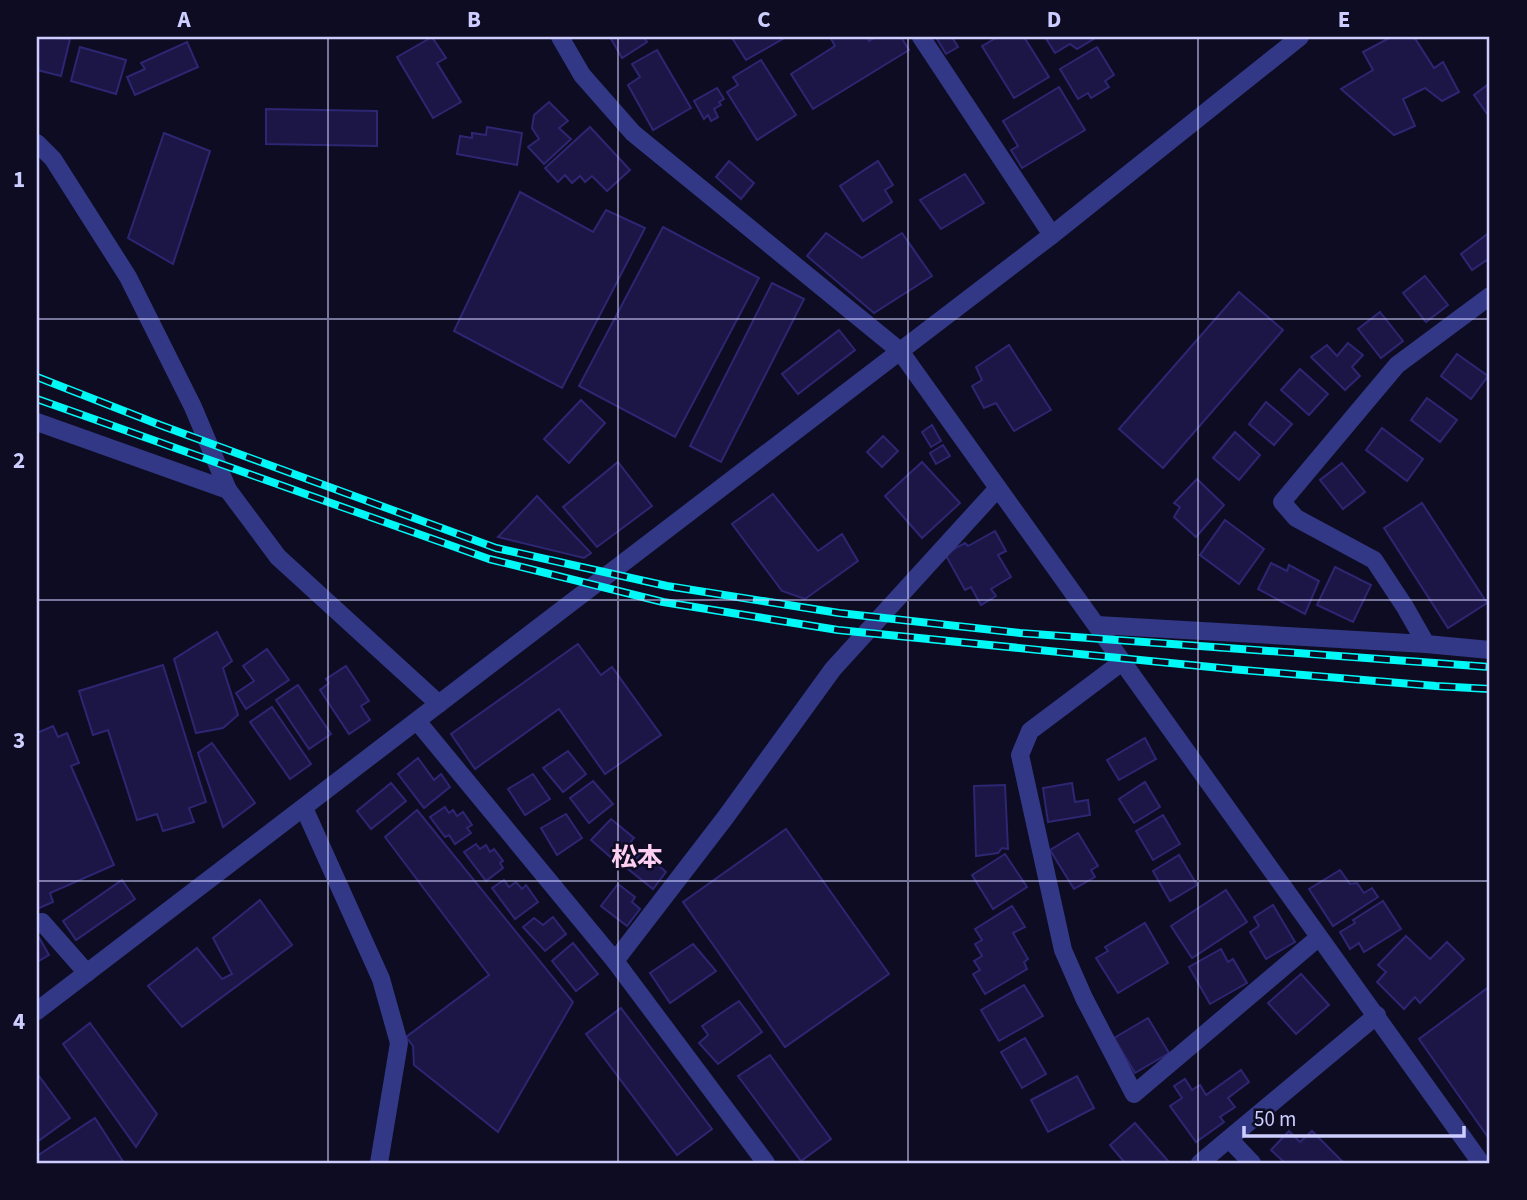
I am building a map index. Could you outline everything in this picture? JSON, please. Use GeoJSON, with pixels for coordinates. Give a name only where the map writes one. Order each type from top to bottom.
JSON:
{"type":"FeatureCollection","features":[{"type":"Feature","properties":{"kind":"street"},"geometry":{"type":"LineString","coordinates":[[560,37],[582,75],[633,133],[900,351],[1318,938],[1377,1015],[1480,1163]]}},
{"type":"Feature","properties":{"kind":"street"},"geometry":{"type":"LineString","coordinates":[[921,37],[1052,235]]}},
{"type":"Feature","properties":{"kind":"street"},"geometry":{"type":"LineString","coordinates":[[37,1011],[1052,235],[1300,37]]}},
{"type":"Feature","properties":{"kind":"street"},"geometry":{"type":"LineString","coordinates":[[37,143],[53,159],[128,277],[193,407],[228,489],[278,557],[439,704]]}},
{"type":"Feature","properties":{"kind":"street"},"geometry":{"type":"LineString","coordinates":[[1426,644],[1374,560],[1296,518],[1282,502],[1397,365],[1490,296]]}},
{"type":"Feature","properties":{"kind":"street"},"geometry":{"type":"LineString","coordinates":[[37,422],[228,489]]}},
{"type":"Feature","properties":{"kind":"street"},"geometry":{"type":"LineString","coordinates":[[615,961],[725,818],[833,669],[998,488]]}},
{"type":"Feature","properties":{"kind":"street"},"geometry":{"type":"LineString","coordinates":[[1097,625],[1490,650]]}},
{"type":"Feature","properties":{"kind":"street"},"geometry":{"type":"LineString","coordinates":[[1122,662],[1030,731],[1020,755],[1063,950],[1084,998],[1134,1094],[1318,938]]}},
{"type":"Feature","properties":{"kind":"street"},"geometry":{"type":"LineString","coordinates":[[417,721],[615,961],[766,1163]]}},
{"type":"Feature","properties":{"kind":"street"},"geometry":{"type":"LineString","coordinates":[[304,808],[381,979],[398,1043],[379,1163]]}},
{"type":"Feature","properties":{"kind":"street"},"geometry":{"type":"LineString","coordinates":[[37,925],[42,922],[88,973]]}},
{"type":"Feature","properties":{"kind":"street"},"geometry":{"type":"LineString","coordinates":[[1200,1163],[1377,1015]]}},
{"type":"Feature","properties":{"kind":"street"},"geometry":{"type":"LineString","coordinates":[[1230,1140],[1252,1163]]}},
{"type":"Feature","properties":{"kind":"building"},"geometry":{"type":"Polygon","coordinates":[[[37,37],[70,39],[61,76],[37,70],[37,37]]]}},
{"type":"Feature","properties":{"kind":"building"},"geometry":{"type":"Polygon","coordinates":[[[432,37],[446,58],[437,63],[461,102],[433,118],[397,57],[432,37]]]}},
{"type":"Feature","properties":{"kind":"building"},"geometry":{"type":"Polygon","coordinates":[[[610,37],[644,37],[647,42],[622,58],[610,37]]]}},
{"type":"Feature","properties":{"kind":"building"},"geometry":{"type":"Polygon","coordinates":[[[786,37],[746,60],[732,38],[786,37]]]}},
{"type":"Feature","properties":{"kind":"building"},"geometry":{"type":"Polygon","coordinates":[[[830,37],[867,37],[869,41],[876,37],[901,37],[909,50],[813,109],[791,74],[835,46],[830,37]]]}},
{"type":"Feature","properties":{"kind":"building"},"geometry":{"type":"Polygon","coordinates":[[[952,37],[958,47],[946,54],[937,39],[952,37]]]}},
{"type":"Feature","properties":{"kind":"building"},"geometry":{"type":"Polygon","coordinates":[[[998,37],[1024,37],[1049,77],[1014,98],[982,46],[998,37]]]}},
{"type":"Feature","properties":{"kind":"building"},"geometry":{"type":"Polygon","coordinates":[[[1045,37],[1097,37],[1077,49],[1070,44],[1055,53],[1045,37]]]}},
{"type":"Feature","properties":{"kind":"building"},"geometry":{"type":"Polygon","coordinates":[[[1391,37],[1414,37],[1434,68],[1443,62],[1459,92],[1442,101],[1425,88],[1403,99],[1415,126],[1394,135],[1341,89],[1373,70],[1363,52],[1391,37]]]}},
{"type":"Feature","properties":{"kind":"building"},"geometry":{"type":"Polygon","coordinates":[[[187,42],[198,67],[135,95],[127,77],[145,69],[141,63],[187,42]]]}},
{"type":"Feature","properties":{"kind":"building"},"geometry":{"type":"Polygon","coordinates":[[[80,47],[126,60],[116,94],[71,81],[80,47]]]}},
{"type":"Feature","properties":{"kind":"building"},"geometry":{"type":"Polygon","coordinates":[[[1097,47],[1114,75],[1105,81],[1109,87],[1091,98],[1088,93],[1078,99],[1060,69],[1097,47]]]}},
{"type":"Feature","properties":{"kind":"building"},"geometry":{"type":"Polygon","coordinates":[[[657,50],[691,108],[653,130],[628,85],[640,77],[632,64],[657,50]]]}},
{"type":"Feature","properties":{"kind":"building"},"geometry":{"type":"Polygon","coordinates":[[[761,60],[796,115],[757,140],[727,92],[738,85],[733,77],[761,60]]]}},
{"type":"Feature","properties":{"kind":"building"},"geometry":{"type":"Polygon","coordinates":[[[1490,83],[1490,118],[1474,95],[1490,83]]]}},
{"type":"Feature","properties":{"kind":"building"},"geometry":{"type":"Polygon","coordinates":[[[1059,87],[1085,130],[1022,168],[1011,150],[1018,146],[1003,121],[1059,87]]]}},
{"type":"Feature","properties":{"kind":"building"},"geometry":{"type":"Polygon","coordinates":[[[717,88],[724,99],[719,102],[721,105],[714,109],[718,117],[711,121],[708,115],[704,119],[694,101],[717,88]]]}},
{"type":"Feature","properties":{"kind":"building"},"geometry":{"type":"Polygon","coordinates":[[[549,102],[568,121],[559,128],[571,139],[544,164],[528,147],[539,139],[532,128],[534,115],[549,102]]]}},
{"type":"Feature","properties":{"kind":"building"},"geometry":{"type":"Polygon","coordinates":[[[266,109],[377,111],[377,146],[266,144],[266,109]]]}},
{"type":"Feature","properties":{"kind":"building"},"geometry":{"type":"Polygon","coordinates":[[[487,127],[522,133],[517,165],[457,154],[460,136],[472,138],[472,133],[486,135],[487,127]]]}},
{"type":"Feature","properties":{"kind":"building"},"geometry":{"type":"Polygon","coordinates":[[[590,127],[630,170],[607,191],[592,176],[585,182],[580,176],[572,183],[565,175],[558,182],[545,168],[590,127]]]}},
{"type":"Feature","properties":{"kind":"building"},"geometry":{"type":"Polygon","coordinates":[[[164,133],[210,151],[173,264],[128,238],[164,133]]]}},
{"type":"Feature","properties":{"kind":"building"},"geometry":{"type":"Polygon","coordinates":[[[729,161],[754,183],[741,199],[716,177],[729,161]]]}},
{"type":"Feature","properties":{"kind":"building"},"geometry":{"type":"Polygon","coordinates":[[[878,161],[893,185],[885,190],[892,202],[863,221],[840,186],[878,161]]]}},
{"type":"Feature","properties":{"kind":"building"},"geometry":{"type":"Polygon","coordinates":[[[965,174],[984,203],[941,229],[920,200],[965,174]]]}},
{"type":"Feature","properties":{"kind":"building"},"geometry":{"type":"Polygon","coordinates":[[[520,192],[593,232],[606,210],[645,228],[562,388],[454,331],[520,192]]]}},
{"type":"Feature","properties":{"kind":"building"},"geometry":{"type":"Polygon","coordinates":[[[663,227],[759,278],[675,437],[579,386],[663,227]]]}},
{"type":"Feature","properties":{"kind":"building"},"geometry":{"type":"Polygon","coordinates":[[[1490,232],[1490,265],[1487,260],[1472,270],[1461,254],[1490,232]]]}},
{"type":"Feature","properties":{"kind":"building"},"geometry":{"type":"Polygon","coordinates":[[[826,233],[862,258],[902,233],[932,276],[874,313],[807,256],[826,233]]]}},
{"type":"Feature","properties":{"kind":"building"},"geometry":{"type":"Polygon","coordinates":[[[1425,276],[1448,305],[1426,322],[1403,293],[1425,276]]]}},
{"type":"Feature","properties":{"kind":"building"},"geometry":{"type":"Polygon","coordinates":[[[772,283],[804,299],[721,462],[690,446],[772,283]]]}},
{"type":"Feature","properties":{"kind":"building"},"geometry":{"type":"Polygon","coordinates":[[[1239,292],[1283,330],[1163,468],[1119,429],[1239,292]]]}},
{"type":"Feature","properties":{"kind":"building"},"geometry":{"type":"Polygon","coordinates":[[[1380,312],[1403,341],[1381,358],[1358,329],[1380,312]]]}},
{"type":"Feature","properties":{"kind":"building"},"geometry":{"type":"Polygon","coordinates":[[[839,330],[855,350],[798,394],[782,374],[839,330]]]}},
{"type":"Feature","properties":{"kind":"building"},"geometry":{"type":"Polygon","coordinates":[[[1348,343],[1363,355],[1352,367],[1360,376],[1345,390],[1311,357],[1327,345],[1337,356],[1348,343]]]}},
{"type":"Feature","properties":{"kind":"building"},"geometry":{"type":"Polygon","coordinates":[[[1009,345],[1051,410],[1014,431],[996,403],[984,408],[972,386],[982,380],[976,367],[1009,345]]]}},
{"type":"Feature","properties":{"kind":"building"},"geometry":{"type":"Polygon","coordinates":[[[1457,354],[1488,376],[1471,399],[1441,376],[1457,354]]]}},
{"type":"Feature","properties":{"kind":"building"},"geometry":{"type":"Polygon","coordinates":[[[1300,369],[1328,394],[1309,415],[1281,390],[1300,369]]]}},
{"type":"Feature","properties":{"kind":"building"},"geometry":{"type":"Polygon","coordinates":[[[1427,398],[1457,420],[1440,442],[1411,420],[1427,398]]]}},
{"type":"Feature","properties":{"kind":"building"},"geometry":{"type":"Polygon","coordinates":[[[581,400],[605,423],[569,463],[544,439],[581,400]]]}},
{"type":"Feature","properties":{"kind":"building"},"geometry":{"type":"Polygon","coordinates":[[[1266,402],[1292,424],[1274,445],[1249,424],[1266,402]]]}},
{"type":"Feature","properties":{"kind":"building"},"geometry":{"type":"Polygon","coordinates":[[[932,425],[941,441],[931,447],[922,432],[932,425]]]}},
{"type":"Feature","properties":{"kind":"building"},"geometry":{"type":"Polygon","coordinates":[[[1382,428],[1423,459],[1407,481],[1366,450],[1382,428]]]}},
{"type":"Feature","properties":{"kind":"building"},"geometry":{"type":"Polygon","coordinates":[[[1235,432],[1260,455],[1239,480],[1213,458],[1235,432]]]}},
{"type":"Feature","properties":{"kind":"building"},"geometry":{"type":"Polygon","coordinates":[[[883,436],[898,451],[882,467],[867,452],[883,436]]]}},
{"type":"Feature","properties":{"kind":"building"},"geometry":{"type":"Polygon","coordinates":[[[943,445],[950,456],[936,464],[930,453],[943,445]]]}},
{"type":"Feature","properties":{"kind":"building"},"geometry":{"type":"Polygon","coordinates":[[[618,462],[652,506],[597,547],[563,507],[618,462]]]}},
{"type":"Feature","properties":{"kind":"building"},"geometry":{"type":"Polygon","coordinates":[[[922,462],[960,503],[922,538],[885,496],[922,462]]]}},
{"type":"Feature","properties":{"kind":"building"},"geometry":{"type":"Polygon","coordinates":[[[1342,463],[1365,492],[1343,509],[1320,480],[1342,463]]]}},
{"type":"Feature","properties":{"kind":"building"},"geometry":{"type":"Polygon","coordinates":[[[1197,479],[1224,505],[1196,537],[1174,517],[1180,507],[1174,503],[1197,479]]]}},
{"type":"Feature","properties":{"kind":"building"},"geometry":{"type":"Polygon","coordinates":[[[773,494],[818,551],[842,534],[858,561],[805,599],[782,591],[732,524],[773,494]]]}},
{"type":"Feature","properties":{"kind":"building"},"geometry":{"type":"Polygon","coordinates":[[[537,496],[591,553],[584,558],[498,537],[537,496]]]}},
{"type":"Feature","properties":{"kind":"building"},"geometry":{"type":"Polygon","coordinates":[[[1422,503],[1487,603],[1448,628],[1384,528],[1422,503]]]}},
{"type":"Feature","properties":{"kind":"building"},"geometry":{"type":"Polygon","coordinates":[[[1225,520],[1264,549],[1239,584],[1200,555],[1225,520]]]}},
{"type":"Feature","properties":{"kind":"building"},"geometry":{"type":"Polygon","coordinates":[[[995,531],[1006,551],[998,555],[1011,577],[991,589],[996,596],[981,605],[971,587],[965,590],[945,554],[965,543],[968,546],[995,531]]]}},
{"type":"Feature","properties":{"kind":"building"},"geometry":{"type":"Polygon","coordinates":[[[1271,563],[1287,571],[1289,565],[1319,581],[1305,614],[1258,589],[1271,563]]]}},
{"type":"Feature","properties":{"kind":"building"},"geometry":{"type":"Polygon","coordinates":[[[1335,567],[1371,585],[1353,622],[1317,605],[1335,567]]]}},
{"type":"Feature","properties":{"kind":"building"},"geometry":{"type":"Polygon","coordinates":[[[217,632],[232,661],[223,668],[238,715],[223,728],[196,733],[174,659],[217,632]]]}},
{"type":"Feature","properties":{"kind":"building"},"geometry":{"type":"Polygon","coordinates":[[[578,644],[601,675],[612,667],[661,735],[605,774],[559,709],[475,769],[451,734],[578,644]]]}},
{"type":"Feature","properties":{"kind":"building"},"geometry":{"type":"Polygon","coordinates":[[[267,649],[289,680],[246,709],[236,693],[254,681],[243,666],[267,649]]]}},
{"type":"Feature","properties":{"kind":"building"},"geometry":{"type":"Polygon","coordinates":[[[163,665],[206,802],[189,808],[194,822],[163,831],[157,814],[137,820],[108,730],[93,735],[79,691],[163,665]]]}},
{"type":"Feature","properties":{"kind":"building"},"geometry":{"type":"Polygon","coordinates":[[[346,666],[369,701],[361,706],[370,720],[349,734],[320,690],[329,683],[326,679],[346,666]]]}},
{"type":"Feature","properties":{"kind":"building"},"geometry":{"type":"Polygon","coordinates":[[[298,685],[331,734],[309,749],[276,700],[298,685]]]}},
{"type":"Feature","properties":{"kind":"building"},"geometry":{"type":"Polygon","coordinates":[[[272,707],[311,764],[290,779],[250,722],[272,707]]]}},
{"type":"Feature","properties":{"kind":"building"},"geometry":{"type":"Polygon","coordinates":[[[53,726],[58,737],[67,733],[79,763],[71,766],[114,865],[50,893],[53,902],[37,909],[37,733],[53,726]]]}},
{"type":"Feature","properties":{"kind":"building"},"geometry":{"type":"Polygon","coordinates":[[[1145,738],[1156,759],[1119,780],[1107,760],[1145,738]]]}},
{"type":"Feature","properties":{"kind":"building"},"geometry":{"type":"Polygon","coordinates":[[[212,743],[255,803],[223,827],[198,753],[212,743]]]}},
{"type":"Feature","properties":{"kind":"building"},"geometry":{"type":"Polygon","coordinates":[[[568,751],[586,774],[563,792],[543,768],[568,751]]]}},
{"type":"Feature","properties":{"kind":"building"},"geometry":{"type":"Polygon","coordinates":[[[418,758],[434,780],[441,774],[450,787],[424,808],[398,774],[418,758]]]}},
{"type":"Feature","properties":{"kind":"building"},"geometry":{"type":"Polygon","coordinates":[[[533,774],[550,799],[525,815],[508,789],[533,774]]]}},
{"type":"Feature","properties":{"kind":"building"},"geometry":{"type":"Polygon","coordinates":[[[593,781],[613,804],[589,823],[570,798],[593,781]]]}},
{"type":"Feature","properties":{"kind":"building"},"geometry":{"type":"Polygon","coordinates":[[[1145,782],[1160,807],[1134,823],[1119,799],[1145,782]]]}},
{"type":"Feature","properties":{"kind":"building"},"geometry":{"type":"Polygon","coordinates":[[[391,783],[406,801],[371,829],[357,811],[391,783]]]}},
{"type":"Feature","properties":{"kind":"building"},"geometry":{"type":"Polygon","coordinates":[[[1072,783],[1075,802],[1088,800],[1090,815],[1048,822],[1043,788],[1072,783]]]}},
{"type":"Feature","properties":{"kind":"building"},"geometry":{"type":"Polygon","coordinates":[[[1005,785],[1008,849],[1002,848],[998,853],[976,856],[974,786],[1005,785]]]}},
{"type":"Feature","properties":{"kind":"building"},"geometry":{"type":"Polygon","coordinates":[[[445,807],[449,813],[453,810],[457,816],[463,812],[472,825],[467,828],[471,833],[455,844],[449,835],[445,837],[430,817],[445,807]]]}},
{"type":"Feature","properties":{"kind":"building"},"geometry":{"type":"Polygon","coordinates":[[[417,810],[573,1002],[498,1132],[414,1065],[413,1046],[406,1037],[489,975],[385,837],[417,810]]]}},
{"type":"Feature","properties":{"kind":"building"},"geometry":{"type":"Polygon","coordinates":[[[566,814],[582,838],[557,855],[541,828],[566,814]]]}},
{"type":"Feature","properties":{"kind":"building"},"geometry":{"type":"Polygon","coordinates":[[[1163,815],[1180,844],[1153,860],[1136,831],[1163,815]]]}},
{"type":"Feature","properties":{"kind":"building"},"geometry":{"type":"Polygon","coordinates":[[[611,819],[634,838],[615,861],[591,840],[611,819]]]}},
{"type":"Feature","properties":{"kind":"building"},"geometry":{"type":"Polygon","coordinates":[[[786,829],[889,974],[785,1047],[683,902],[786,829]]]}},
{"type":"Feature","properties":{"kind":"building"},"geometry":{"type":"Polygon","coordinates":[[[1078,833],[1098,866],[1091,870],[1095,877],[1074,889],[1050,850],[1078,833]]]}},
{"type":"Feature","properties":{"kind":"building"},"geometry":{"type":"Polygon","coordinates":[[[476,844],[480,849],[486,845],[490,852],[494,849],[503,861],[500,863],[503,868],[486,881],[464,852],[476,844]]]}},
{"type":"Feature","properties":{"kind":"building"},"geometry":{"type":"Polygon","coordinates":[[[645,847],[662,861],[658,865],[666,872],[653,889],[628,869],[645,847]]]}},
{"type":"Feature","properties":{"kind":"building"},"geometry":{"type":"Polygon","coordinates":[[[1005,854],[1027,887],[993,909],[972,875],[1005,854]]]}},
{"type":"Feature","properties":{"kind":"building"},"geometry":{"type":"Polygon","coordinates":[[[1179,855],[1197,885],[1170,901],[1153,871],[1179,855]]]}},
{"type":"Feature","properties":{"kind":"building"},"geometry":{"type":"Polygon","coordinates":[[[1340,870],[1350,884],[1357,883],[1364,893],[1372,888],[1378,897],[1333,926],[1309,889],[1340,870]]]}},
{"type":"Feature","properties":{"kind":"building"},"geometry":{"type":"Polygon","coordinates":[[[122,880],[135,899],[76,940],[63,921],[122,880]]]}},
{"type":"Feature","properties":{"kind":"building"},"geometry":{"type":"Polygon","coordinates":[[[504,880],[509,887],[516,882],[522,889],[526,885],[538,902],[515,919],[492,888],[504,880]]]}},
{"type":"Feature","properties":{"kind":"building"},"geometry":{"type":"Polygon","coordinates":[[[618,884],[635,897],[632,902],[640,909],[627,926],[601,906],[618,884]]]}},
{"type":"Feature","properties":{"kind":"building"},"geometry":{"type":"Polygon","coordinates":[[[1226,890],[1247,922],[1192,958],[1171,926],[1226,890]]]}},
{"type":"Feature","properties":{"kind":"building"},"geometry":{"type":"Polygon","coordinates":[[[260,900],[292,945],[182,1027],[148,986],[197,948],[222,979],[232,974],[213,938],[260,900]]]}},
{"type":"Feature","properties":{"kind":"building"},"geometry":{"type":"Polygon","coordinates":[[[1383,901],[1401,929],[1364,952],[1359,943],[1350,949],[1340,932],[1355,923],[1353,920],[1383,901]]]}},
{"type":"Feature","properties":{"kind":"building"},"geometry":{"type":"Polygon","coordinates":[[[1273,905],[1295,942],[1266,959],[1250,932],[1259,926],[1254,917],[1273,905]]]}},
{"type":"Feature","properties":{"kind":"building"},"geometry":{"type":"Polygon","coordinates":[[[1012,906],[1025,927],[1013,933],[1028,959],[1024,962],[1027,969],[985,994],[973,974],[980,970],[974,961],[982,956],[975,944],[982,940],[975,929],[1012,906]]]}},
{"type":"Feature","properties":{"kind":"building"},"geometry":{"type":"Polygon","coordinates":[[[553,917],[566,934],[545,951],[523,927],[534,918],[543,925],[553,917]]]}},
{"type":"Feature","properties":{"kind":"building"},"geometry":{"type":"Polygon","coordinates":[[[1145,923],[1168,963],[1118,993],[1096,958],[1108,951],[1105,947],[1145,923]]]}},
{"type":"Feature","properties":{"kind":"building"},"geometry":{"type":"Polygon","coordinates":[[[37,934],[49,955],[37,962],[37,934]]]}},
{"type":"Feature","properties":{"kind":"building"},"geometry":{"type":"Polygon","coordinates":[[[1406,936],[1430,959],[1447,942],[1464,959],[1420,1003],[1415,997],[1404,1009],[1377,982],[1386,972],[1378,965],[1406,936]]]}},
{"type":"Feature","properties":{"kind":"building"},"geometry":{"type":"Polygon","coordinates":[[[573,943],[598,974],[576,991],[552,961],[573,943]]]}},
{"type":"Feature","properties":{"kind":"building"},"geometry":{"type":"Polygon","coordinates":[[[693,944],[716,971],[670,1003],[650,973],[693,944]]]}},
{"type":"Feature","properties":{"kind":"building"},"geometry":{"type":"Polygon","coordinates":[[[1221,949],[1228,962],[1233,959],[1247,983],[1210,1004],[1189,967],[1221,949]]]}},
{"type":"Feature","properties":{"kind":"building"},"geometry":{"type":"Polygon","coordinates":[[[1301,974],[1329,1005],[1296,1034],[1268,1003],[1301,974]]]}},
{"type":"Feature","properties":{"kind":"building"},"geometry":{"type":"Polygon","coordinates":[[[1024,985],[1043,1016],[999,1041],[981,1010],[1024,985]]]}},
{"type":"Feature","properties":{"kind":"building"},"geometry":{"type":"Polygon","coordinates":[[[1490,986],[1490,1140],[1419,1039],[1490,986]]]}},
{"type":"Feature","properties":{"kind":"building"},"geometry":{"type":"Polygon","coordinates":[[[739,1001],[762,1032],[718,1064],[699,1043],[708,1035],[702,1026],[739,1001]]]}},
{"type":"Feature","properties":{"kind":"building"},"geometry":{"type":"Polygon","coordinates":[[[621,1008],[712,1129],[677,1155],[586,1034],[621,1008]]]}},
{"type":"Feature","properties":{"kind":"building"},"geometry":{"type":"Polygon","coordinates":[[[1148,1018],[1169,1053],[1135,1073],[1114,1038],[1148,1018]]]}},
{"type":"Feature","properties":{"kind":"building"},"geometry":{"type":"Polygon","coordinates":[[[90,1023],[157,1114],[136,1147],[63,1044],[90,1023]]]}},
{"type":"Feature","properties":{"kind":"building"},"geometry":{"type":"Polygon","coordinates":[[[1025,1038],[1046,1074],[1022,1088],[1001,1052],[1025,1038]]]}},
{"type":"Feature","properties":{"kind":"building"},"geometry":{"type":"Polygon","coordinates":[[[770,1055],[831,1139],[801,1161],[738,1076],[770,1055]]]}},
{"type":"Feature","properties":{"kind":"building"},"geometry":{"type":"Polygon","coordinates":[[[1241,1070],[1249,1082],[1228,1098],[1235,1107],[1220,1117],[1224,1122],[1196,1142],[1170,1106],[1182,1098],[1174,1086],[1185,1079],[1192,1090],[1200,1085],[1206,1095],[1241,1070]]]}},
{"type":"Feature","properties":{"kind":"building"},"geometry":{"type":"Polygon","coordinates":[[[39,1076],[70,1118],[37,1142],[37,1078],[39,1076]]]}},
{"type":"Feature","properties":{"kind":"building"},"geometry":{"type":"Polygon","coordinates":[[[1077,1076],[1094,1108],[1048,1132],[1031,1100],[1077,1076]]]}},
{"type":"Feature","properties":{"kind":"building"},"geometry":{"type":"Polygon","coordinates":[[[95,1118],[124,1163],[37,1163],[37,1156],[95,1118]]]}},
{"type":"Feature","properties":{"kind":"building"},"geometry":{"type":"Polygon","coordinates":[[[1135,1123],[1169,1162],[1125,1163],[1110,1145],[1135,1123]]]}},
{"type":"Feature","properties":{"kind":"building"},"geometry":{"type":"Polygon","coordinates":[[[1289,1131],[1300,1142],[1312,1131],[1344,1163],[1285,1163],[1271,1150],[1289,1131]]]}},
{"type":"Feature","properties":{"kind":"railway"},"geometry":{"type":"LineString","coordinates":[[37,377],[496,548],[667,586],[839,613],[1020,633],[1490,667]]}},
{"type":"Feature","properties":{"kind":"railway"},"geometry":{"type":"LineString","coordinates":[[37,399],[489,559],[663,602],[838,630],[1231,669],[1490,689]]}},
{"type":"Feature","properties":{"kind":"district","name":"松本"},"geometry":{"type":"Point","coordinates":[637,857]}}]}
